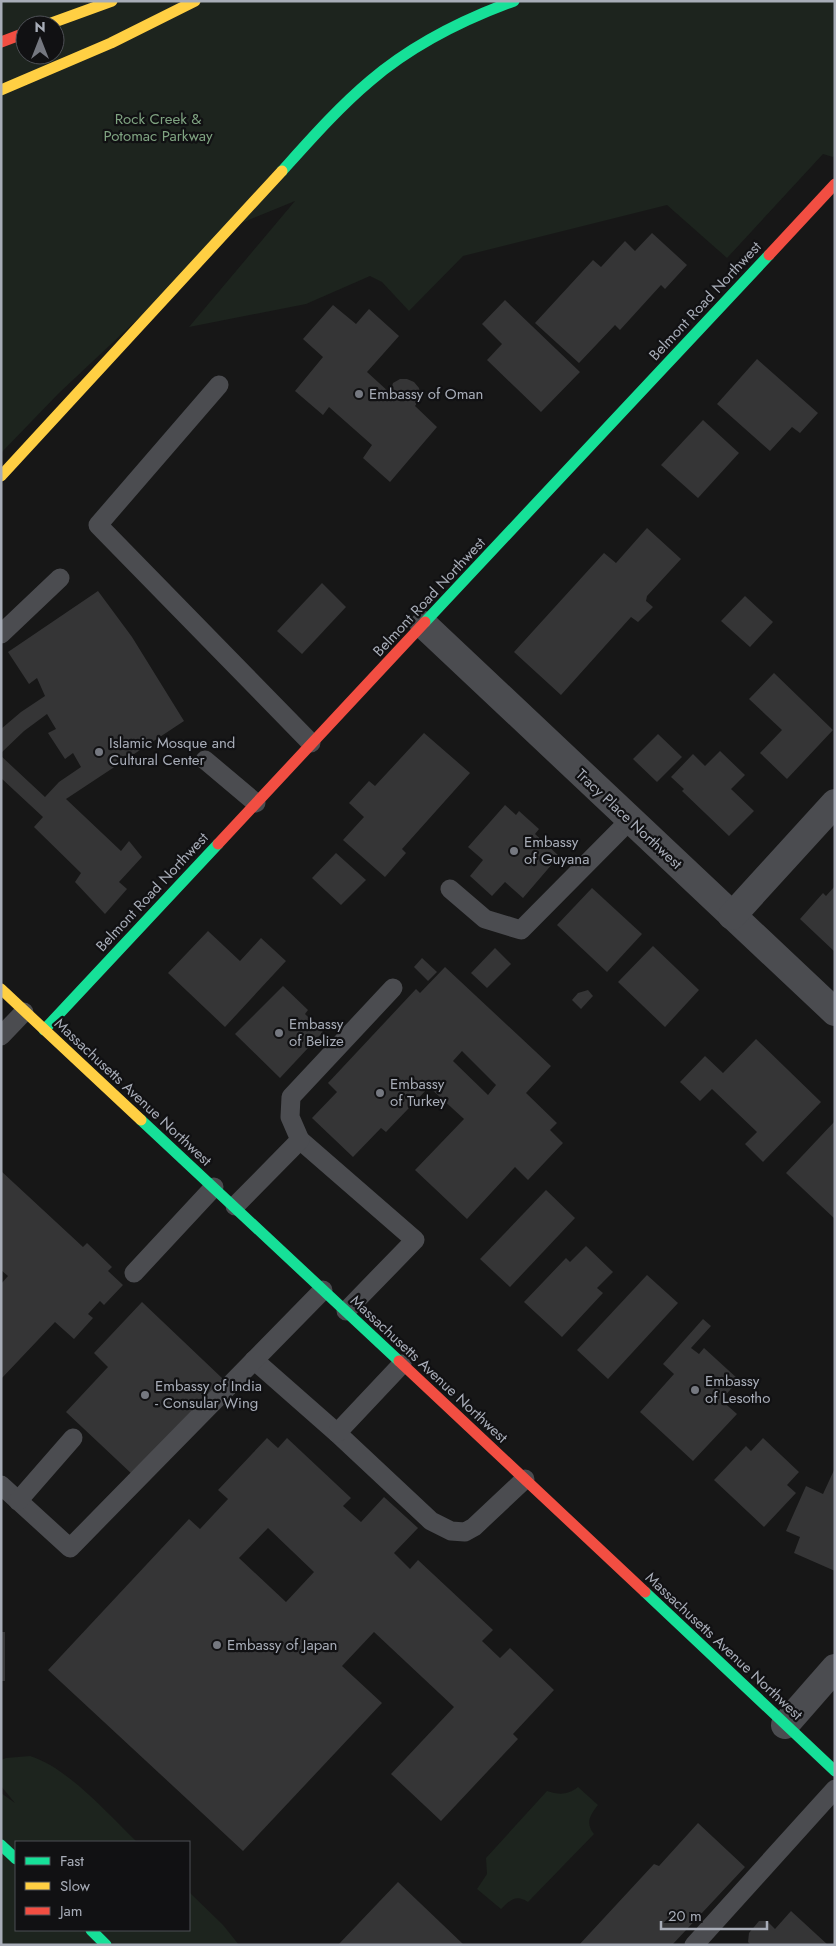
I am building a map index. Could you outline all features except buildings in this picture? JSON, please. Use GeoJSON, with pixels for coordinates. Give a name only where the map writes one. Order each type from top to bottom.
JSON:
{"type":"FeatureCollection","features":[{"type":"Feature","properties":{"kind":"main road"},"geometry":{"type":"LineString","coordinates":[[65,18],[112,1]]}},
{"type":"Feature","properties":{"kind":"main road"},"geometry":{"type":"LineString","coordinates":[[1,90],[111,43],[195,1]]}},
{"type":"Feature","properties":{"kind":"main road"},"geometry":{"type":"LineString","coordinates":[[1,476],[321,128],[358,91],[385,68],[458,24],[514,1]]}},
{"type":"Feature","properties":{"kind":"main road"},"geometry":{"type":"LineString","coordinates":[[1,42],[15,37]]}},
{"type":"Feature","properties":{"kind":"main road","name":"Belmont Road Northwest"},"geometry":{"type":"LineString","coordinates":[[44,1030],[310,743],[424,625],[835,184]]}},
{"type":"Feature","properties":{"kind":"main road","name":"Massachusetts Avenue Northwest"},"geometry":{"type":"LineString","coordinates":[[1,989],[235,1206],[835,1771]]}},
{"type":"Feature","properties":{"kind":"main road"},"geometry":{"type":"LineString","coordinates":[[1,1845],[15,1858]]}},
{"type":"Feature","properties":{"kind":"main road"},"geometry":{"type":"LineString","coordinates":[[92,1931],[106,1945]]}},
{"type":"Feature","properties":{"kind":"street","name":"Tracy Place Northwest"},"geometry":{"type":"LineString","coordinates":[[424,625],[835,1012]]}},
{"type":"Feature","properties":{"kind":"street"},"geometry":{"type":"LineString","coordinates":[[732,916],[835,803]]}},
{"type":"Feature","properties":{"kind":"street"},"geometry":{"type":"LineString","coordinates":[[785,1725],[835,1668]]}},
{"type":"Feature","properties":{"kind":"lane"},"geometry":{"type":"LineString","coordinates":[[220,385],[98,525],[310,743]]}},
{"type":"Feature","properties":{"kind":"lane"},"geometry":{"type":"LineString","coordinates":[[1,634],[60,578]]}},
{"type":"Feature","properties":{"kind":"lane"},"geometry":{"type":"LineString","coordinates":[[205,760],[256,803]]}},
{"type":"Feature","properties":{"kind":"lane"},"geometry":{"type":"LineString","coordinates":[[450,889],[485,920],[521,930],[630,820]]}},
{"type":"Feature","properties":{"kind":"lane"},"geometry":{"type":"LineString","coordinates":[[346,1311],[415,1240],[300,1140],[290,1116],[291,1097],[393,988]]}},
{"type":"Feature","properties":{"kind":"lane"},"geometry":{"type":"LineString","coordinates":[[1,1036],[24,1012]]}},
{"type":"Feature","properties":{"kind":"lane"},"geometry":{"type":"LineString","coordinates":[[235,1206],[300,1140]]}},
{"type":"Feature","properties":{"kind":"lane"},"geometry":{"type":"LineString","coordinates":[[134,1273],[214,1187]]}},
{"type":"Feature","properties":{"kind":"lane"},"geometry":{"type":"LineString","coordinates":[[1,1485],[70,1548],[323,1290]]}},
{"type":"Feature","properties":{"kind":"lane"},"geometry":{"type":"LineString","coordinates":[[254,1360],[337,1433],[431,1521],[451,1531],[465,1532],[474,1527],[524,1479]]}},
{"type":"Feature","properties":{"kind":"lane"},"geometry":{"type":"LineString","coordinates":[[337,1433],[402,1364]]}},
{"type":"Feature","properties":{"kind":"lane"},"geometry":{"type":"LineString","coordinates":[[18,1501],[73,1438]]}},
{"type":"Feature","properties":{"kind":"lane"},"geometry":{"type":"LineString","coordinates":[[694,1945],[835,1789]]}},
{"type":"Feature","properties":{"kind":"green space","name":"Rock Creek & Potomac Parkway"},"geometry":{"type":"Polygon","coordinates":[[[1,1],[835,1],[835,155],[833,157],[823,154],[727,258],[667,205],[463,256],[409,311],[382,282],[370,276],[306,304],[189,327],[295,201],[239,224],[59,393],[1,453],[1,1]]]}},
{"type":"Feature","properties":{"kind":"green space"},"geometry":{"type":"Polygon","coordinates":[[[30,1756],[58,1770],[87,1793],[136,1841],[15,1841],[15,1931],[190,1931],[190,1893],[223,1925],[239,1945],[1,1945],[1,1793],[15,1803],[1,1786],[1,1760],[30,1756]]]}},
{"type":"Feature","properties":{"kind":"green space"},"geometry":{"type":"Polygon","coordinates":[[[578,1787],[598,1805],[589,1823],[594,1834],[528,1902],[520,1898],[513,1899],[501,1909],[477,1889],[487,1874],[486,1858],[547,1791],[563,1794],[571,1792],[578,1787]]]}},
{"type":"Feature","properties":{"kind":"traffic: fast"},"geometry":{"type":"LineString","coordinates":[[282,171],[335,113],[386,68],[420,45],[457,25],[514,1]]}},
{"type":"Feature","properties":{"kind":"traffic: fast"},"geometry":{"type":"LineString","coordinates":[[425,622],[769,255]]}},
{"type":"Feature","properties":{"kind":"traffic: fast"},"geometry":{"type":"LineString","coordinates":[[44,1030],[218,844]]}},
{"type":"Feature","properties":{"kind":"traffic: fast"},"geometry":{"type":"LineString","coordinates":[[141,1120],[399,1361]]}},
{"type":"Feature","properties":{"kind":"traffic: fast"},"geometry":{"type":"LineString","coordinates":[[645,1592],[835,1771]]}},
{"type":"Feature","properties":{"kind":"traffic: fast"},"geometry":{"type":"LineString","coordinates":[[1,1845],[15,1858]]}},
{"type":"Feature","properties":{"kind":"traffic: fast"},"geometry":{"type":"LineString","coordinates":[[92,1931],[106,1945]]}},
{"type":"Feature","properties":{"kind":"traffic: slow"},"geometry":{"type":"LineString","coordinates":[[65,18],[112,1]]}},
{"type":"Feature","properties":{"kind":"traffic: slow"},"geometry":{"type":"LineString","coordinates":[[1,90],[111,43],[195,1]]}},
{"type":"Feature","properties":{"kind":"traffic: slow"},"geometry":{"type":"LineString","coordinates":[[1,476],[282,171]]}},
{"type":"Feature","properties":{"kind":"traffic: slow"},"geometry":{"type":"LineString","coordinates":[[1,989],[141,1120]]}},
{"type":"Feature","properties":{"kind":"traffic: jam"},"geometry":{"type":"LineString","coordinates":[[1,42],[15,37]]}},
{"type":"Feature","properties":{"kind":"traffic: jam"},"geometry":{"type":"LineString","coordinates":[[769,255],[835,184]]}},
{"type":"Feature","properties":{"kind":"traffic: jam"},"geometry":{"type":"LineString","coordinates":[[218,844],[425,622]]}},
{"type":"Feature","properties":{"kind":"traffic: jam"},"geometry":{"type":"LineString","coordinates":[[399,1361],[645,1592]]}},
{"type":"Feature","properties":{"kind":"place","name":"Embassy of Oman"},"geometry":{"type":"Point","coordinates":[359,394]}},
{"type":"Feature","properties":{"kind":"place","name":"Islamic Mosque and Cultural Center"},"geometry":{"type":"Point","coordinates":[99,752]}},
{"type":"Feature","properties":{"kind":"place","name":"Embassy of Guyana"},"geometry":{"type":"Point","coordinates":[514,851]}},
{"type":"Feature","properties":{"kind":"place","name":"Embassy of Belize"},"geometry":{"type":"Point","coordinates":[279,1033]}},
{"type":"Feature","properties":{"kind":"place","name":"Embassy of Turkey"},"geometry":{"type":"Point","coordinates":[380,1093]}},
{"type":"Feature","properties":{"kind":"place","name":"Embassy of Lesotho"},"geometry":{"type":"Point","coordinates":[695,1390]}},
{"type":"Feature","properties":{"kind":"place","name":"Embassy of India - Consular Wing"},"geometry":{"type":"Point","coordinates":[145,1395]}},
{"type":"Feature","properties":{"kind":"place","name":"Embassy of Japan"},"geometry":{"type":"Point","coordinates":[217,1645]}}]}
